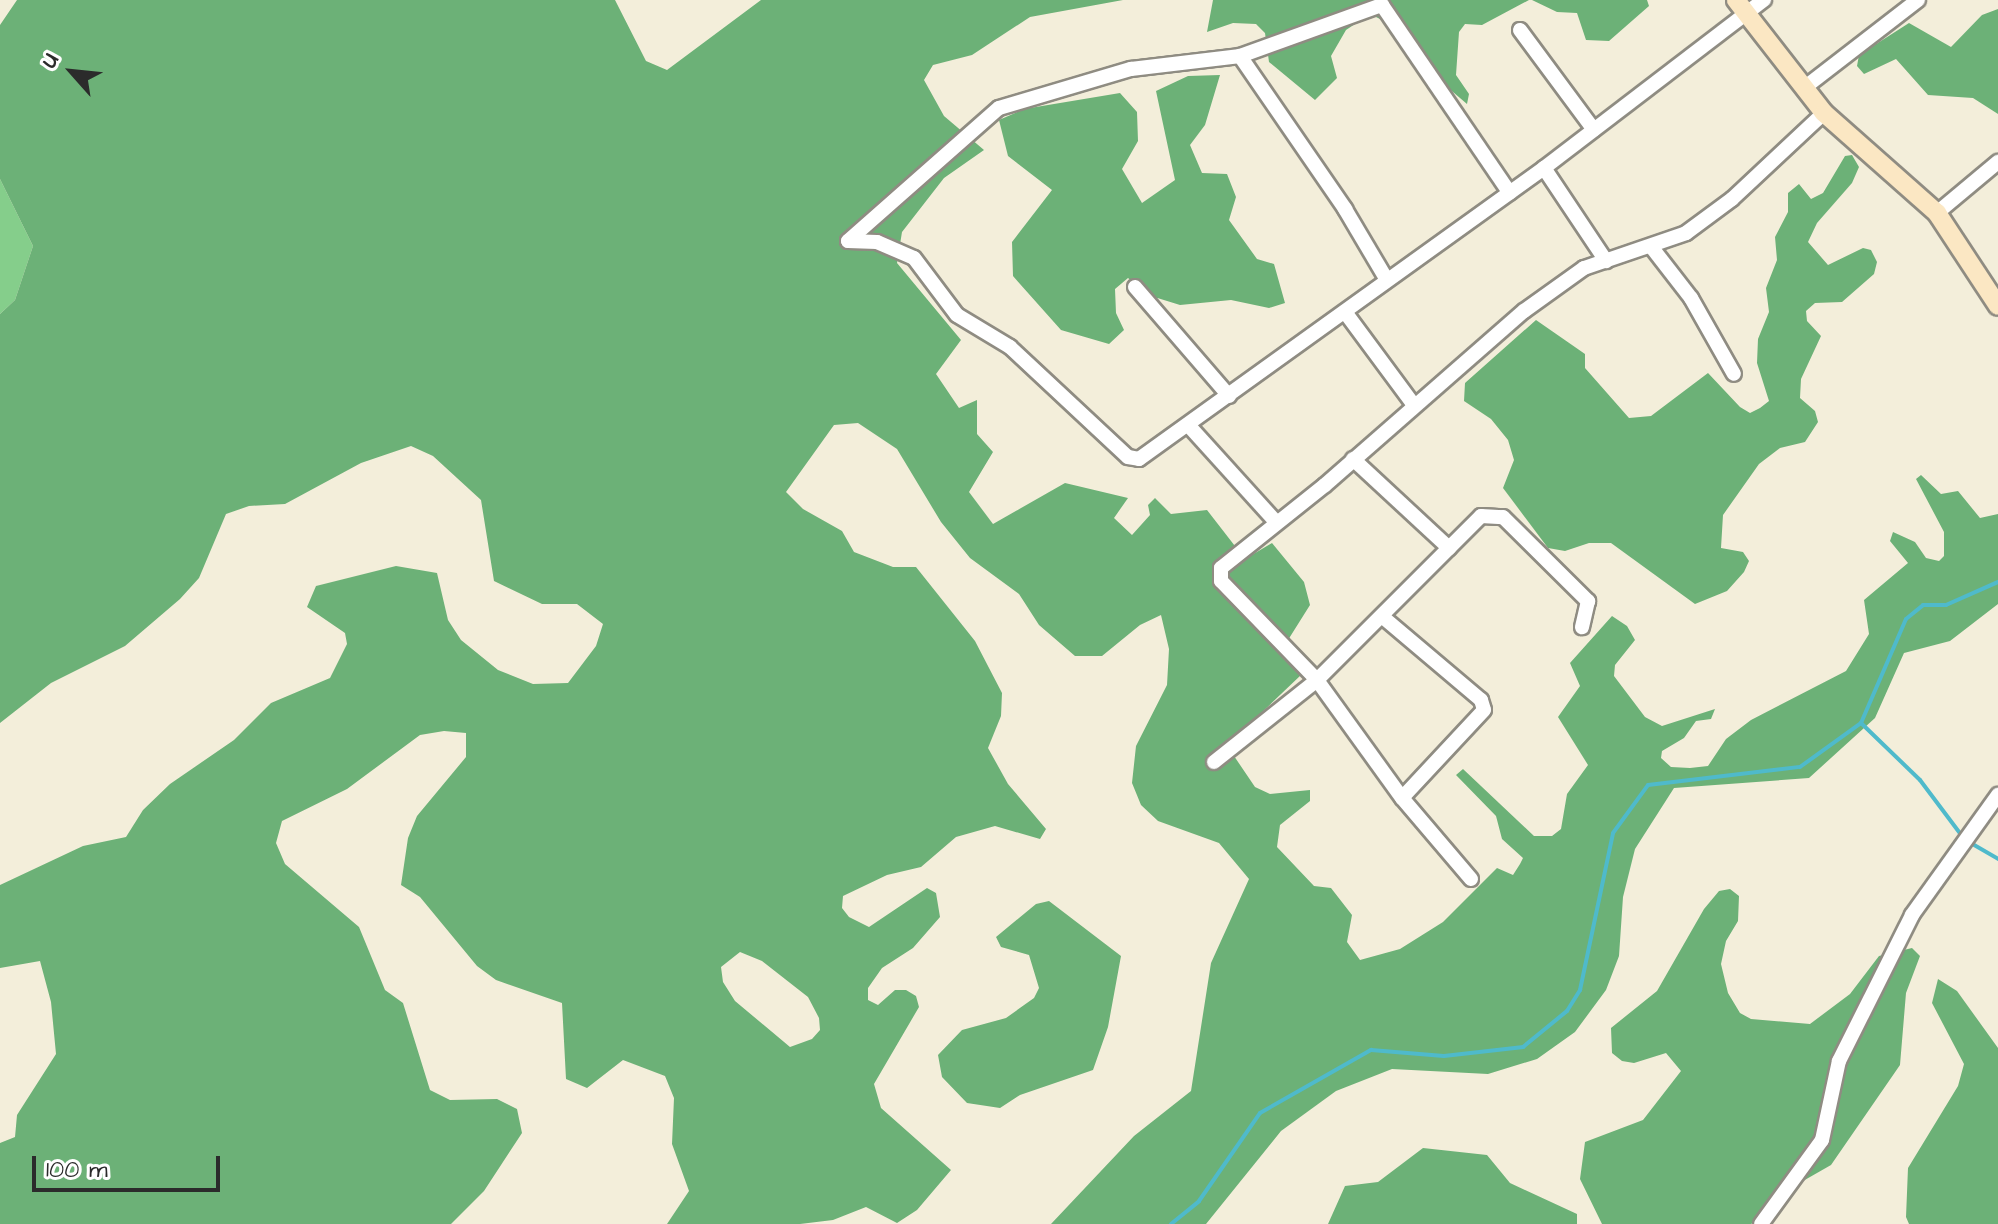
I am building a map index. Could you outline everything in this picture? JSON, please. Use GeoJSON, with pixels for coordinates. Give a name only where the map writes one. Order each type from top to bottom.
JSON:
{"type":"FeatureCollection","features":[{"type":"Feature","properties":{"kind":"main road"},"geometry":{"type":"LineString","coordinates":[[1741,7],[1824,113],[1937,213],[1996,296]]}},
{"type":"Feature","properties":{"kind":"street"},"geometry":{"type":"LineString","coordinates":[[1510,193],[1382,5],[1240,56],[1131,69],[999,108],[848,241],[877,242],[914,258],[957,315],[1010,347],[1128,457],[1149,456],[1387,280],[1510,193],[1544,168],[1741,7],[1764,0]]}},
{"type":"Feature","properties":{"kind":"street"},"geometry":{"type":"LineString","coordinates":[[1804,88],[1918,0]]}},
{"type":"Feature","properties":{"kind":"street"},"geometry":{"type":"LineString","coordinates":[[1520,30],[1594,130]]}},
{"type":"Feature","properties":{"kind":"street"},"geometry":{"type":"LineString","coordinates":[[1240,56],[1352,221],[1387,280]]}},
{"type":"Feature","properties":{"kind":"street"},"geometry":{"type":"LineString","coordinates":[[1471,879],[1402,798],[1317,680],[1219,575],[1225,561],[1353,459],[1413,404],[1571,275],[1606,261],[1653,249],[1686,233],[1732,199],[1824,113]]}},
{"type":"Feature","properties":{"kind":"street"},"geometry":{"type":"LineString","coordinates":[[1937,213],[1998,162]]}},
{"type":"Feature","properties":{"kind":"street"},"geometry":{"type":"LineString","coordinates":[[1544,168],[1606,261]]}},
{"type":"Feature","properties":{"kind":"street"},"geometry":{"type":"LineString","coordinates":[[1653,249],[1691,298],[1734,374]]}},
{"type":"Feature","properties":{"kind":"street"},"geometry":{"type":"LineString","coordinates":[[1135,287],[1229,396]]}},
{"type":"Feature","properties":{"kind":"street"},"geometry":{"type":"LineString","coordinates":[[1345,312],[1413,404]]}},
{"type":"Feature","properties":{"kind":"street"},"geometry":{"type":"LineString","coordinates":[[1189,426],[1276,522]]}},
{"type":"Feature","properties":{"kind":"street"},"geometry":{"type":"LineString","coordinates":[[1353,459],[1449,548]]}},
{"type":"Feature","properties":{"kind":"street"},"geometry":{"type":"LineString","coordinates":[[1214,762],[1317,680],[1384,618],[1481,516],[1503,517],[1588,601],[1582,627]]}},
{"type":"Feature","properties":{"kind":"street"},"geometry":{"type":"LineString","coordinates":[[1384,618],[1481,700],[1484,710],[1402,798]]}},
{"type":"Feature","properties":{"kind":"street"},"geometry":{"type":"LineString","coordinates":[[1761,1224],[1822,1140],[1839,1061],[1912,915],[1998,795]]}},
{"type":"Feature","properties":{"kind":"green space"},"geometry":{"type":"Polygon","coordinates":[[[17,0],[615,0],[646,61],[667,70],[761,0],[1123,0],[1030,17],[972,55],[933,65],[924,80],[944,116],[984,150],[944,178],[902,232],[897,263],[961,340],[936,374],[959,408],[977,400],[977,434],[993,452],[969,492],[993,524],[1065,483],[1128,498],[1114,518],[1132,535],[1150,515],[1148,505],[1155,498],[1171,514],[1207,510],[1245,559],[1272,543],[1304,582],[1310,605],[1288,640],[1301,675],[1234,739],[1234,756],[1255,787],[1270,794],[1310,790],[1310,801],[1280,825],[1277,847],[1314,886],[1331,888],[1352,915],[1347,942],[1360,960],[1400,949],[1443,922],[1497,868],[1513,875],[1520,864],[1523,858],[1502,839],[1496,816],[1456,775],[1463,769],[1534,836],[1552,836],[1561,829],[1567,794],[1588,765],[1558,717],[1580,686],[1570,663],[1612,616],[1627,626],[1635,640],[1615,665],[1614,676],[1645,717],[1662,726],[1715,709],[1711,719],[1696,721],[1684,738],[1662,751],[1661,758],[1671,767],[1690,768],[1708,766],[1726,739],[1751,720],[1846,671],[1869,634],[1864,600],[1908,563],[1890,541],[1893,532],[1915,542],[1926,558],[1939,561],[1944,556],[1944,532],[1916,479],[1921,475],[1941,494],[1958,491],[1980,518],[1998,514],[1998,604],[1950,641],[1904,653],[1875,718],[1809,778],[1674,788],[1635,849],[1623,897],[1619,956],[1606,990],[1575,1032],[1537,1059],[1488,1074],[1392,1069],[1336,1091],[1281,1131],[1206,1224],[1051,1224],[1134,1136],[1191,1091],[1211,963],[1249,879],[1219,843],[1158,821],[1141,805],[1132,783],[1136,746],[1167,685],[1169,649],[1161,615],[1140,625],[1102,656],[1075,656],[1039,625],[1019,594],[970,558],[941,522],[897,449],[858,423],[834,425],[786,492],[803,509],[842,531],[854,552],[893,567],[916,567],[975,641],[1002,693],[1001,716],[988,748],[1008,784],[1046,829],[1040,839],[995,826],[956,837],[921,867],[887,875],[843,896],[842,908],[849,917],[869,927],[927,888],[936,893],[940,917],[913,948],[882,968],[868,988],[868,1000],[878,1005],[895,990],[906,990],[916,996],[919,1007],[874,1084],[881,1108],[951,1170],[917,1210],[897,1223],[866,1207],[833,1220],[800,1224],[667,1224],[689,1191],[672,1144],[674,1098],[665,1076],[623,1060],[587,1088],[566,1079],[562,1003],[496,980],[477,966],[420,897],[401,885],[408,838],[417,816],[466,757],[466,733],[444,731],[420,735],[347,789],[282,821],[276,843],[285,864],[359,927],[385,990],[403,1003],[430,1090],[450,1100],[497,1099],[517,1109],[522,1133],[484,1191],[451,1224],[0,1224],[0,1143],[15,1137],[17,1115],[56,1054],[51,1002],[40,961],[0,968],[0,885],[83,846],[126,837],[143,810],[170,784],[234,740],[271,703],[330,678],[347,644],[345,633],[307,607],[316,586],[396,566],[437,573],[448,620],[461,640],[498,670],[533,684],[568,683],[596,646],[603,624],[577,604],[542,604],[494,581],[481,500],[433,456],[411,446],[361,463],[285,504],[249,506],[226,514],[199,578],[180,599],[125,646],[51,683],[0,723],[0,314],[15,300],[33,246],[0,179],[0,25],[17,0]],[[740,952],[721,967],[723,982],[735,1001],[790,1047],[812,1039],[820,1030],[819,1018],[808,997],[762,961],[740,952]]]}},
{"type":"Feature","properties":{"kind":"green space"},"geometry":{"type":"Polygon","coordinates":[[[1213,0],[1529,0],[1482,25],[1465,24],[1459,32],[1456,75],[1469,94],[1467,104],[1412,57],[1386,22],[1370,14],[1346,30],[1331,56],[1337,78],[1315,100],[1269,62],[1265,33],[1256,24],[1233,23],[1207,32],[1213,0]]]}},
{"type":"Feature","properties":{"kind":"green space"},"geometry":{"type":"Polygon","coordinates":[[[1532,0],[1647,0],[1649,6],[1609,41],[1586,40],[1577,13],[1557,12],[1532,0]]]}},
{"type":"Feature","properties":{"kind":"green space"},"geometry":{"type":"Polygon","coordinates":[[[1998,9],[1998,114],[1973,98],[1928,95],[1896,59],[1864,74],[1857,66],[1859,55],[1909,23],[1951,47],[1982,15],[1998,9]]]}},
{"type":"Feature","properties":{"kind":"green space"},"geometry":{"type":"Polygon","coordinates":[[[1220,75],[1205,125],[1190,145],[1202,173],[1227,174],[1236,197],[1229,220],[1257,259],[1274,264],[1285,303],[1269,308],[1231,300],[1180,305],[1151,296],[1128,278],[1115,289],[1116,313],[1124,330],[1109,344],[1061,330],[1013,276],[1012,242],[1052,190],[1008,156],[999,120],[1024,109],[1120,93],[1137,112],[1138,141],[1122,169],[1142,203],[1175,180],[1156,91],[1188,76],[1220,75]]]}},
{"type":"Feature","properties":{"kind":"green space"},"geometry":{"type":"Polygon","coordinates":[[[1852,155],[1859,167],[1852,183],[1817,223],[1808,242],[1828,265],[1863,248],[1871,250],[1877,262],[1874,274],[1842,302],[1815,303],[1806,311],[1807,321],[1821,336],[1801,379],[1800,398],[1815,411],[1818,422],[1805,442],[1780,448],[1759,464],[1723,515],[1721,548],[1743,552],[1749,561],[1744,572],[1727,591],[1695,604],[1611,543],[1589,543],[1565,551],[1548,548],[1503,488],[1514,460],[1508,440],[1491,419],[1464,401],[1465,383],[1536,320],[1585,354],[1585,368],[1629,418],[1651,416],[1708,373],[1740,407],[1750,413],[1760,408],[1769,401],[1757,363],[1758,339],[1769,312],[1766,288],[1777,260],[1775,237],[1788,212],[1788,193],[1799,184],[1811,199],[1823,193],[1845,156],[1852,155]]]}},
{"type":"Feature","properties":{"kind":"green space"},"geometry":{"type":"Polygon","coordinates":[[[0,179],[33,246],[15,300],[0,314],[0,179]]]}},
{"type":"Feature","properties":{"kind":"green space"},"geometry":{"type":"Polygon","coordinates":[[[1730,889],[1739,896],[1738,921],[1726,941],[1721,964],[1728,993],[1740,1013],[1751,1019],[1810,1024],[1850,994],[1879,956],[1912,948],[1920,956],[1906,993],[1900,1065],[1831,1165],[1803,1181],[1779,1210],[1751,1224],[1602,1224],[1580,1179],[1585,1142],[1643,1120],[1681,1071],[1666,1053],[1634,1063],[1622,1061],[1612,1053],[1611,1028],[1657,991],[1704,909],[1719,891],[1730,889]]]}},
{"type":"Feature","properties":{"kind":"green space"},"geometry":{"type":"Polygon","coordinates":[[[1049,901],[1121,956],[1108,1027],[1093,1070],[1020,1095],[1000,1108],[967,1103],[942,1077],[938,1055],[962,1030],[1006,1018],[1034,998],[1039,988],[1029,955],[1001,947],[996,937],[1036,904],[1049,901]]]}},
{"type":"Feature","properties":{"kind":"green space"},"geometry":{"type":"Polygon","coordinates":[[[1938,979],[1957,991],[1998,1048],[1998,1224],[1909,1224],[1906,1217],[1908,1168],[1958,1086],[1964,1064],[1932,1003],[1938,979]]]}},
{"type":"Feature","properties":{"kind":"green space"},"geometry":{"type":"Polygon","coordinates":[[[1423,1148],[1487,1155],[1510,1183],[1577,1214],[1577,1224],[1328,1224],[1345,1186],[1378,1182],[1423,1148]]]}},
{"type":"Feature","properties":{"kind":"waterway"},"geometry":{"type":"LineString","coordinates":[[1171,1224],[1199,1201],[1260,1113],[1371,1050],[1444,1056],[1523,1047],[1567,1011],[1580,990],[1613,833],[1648,785],[1800,767],[1861,723],[1906,619],[1923,605],[1946,605],[1998,582]]}},
{"type":"Feature","properties":{"kind":"waterway"},"geometry":{"type":"LineString","coordinates":[[1861,723],[1920,780],[1962,836]]}},
{"type":"Feature","properties":{"kind":"waterway"},"geometry":{"type":"LineString","coordinates":[[1969,842],[1998,859]]}}]}
